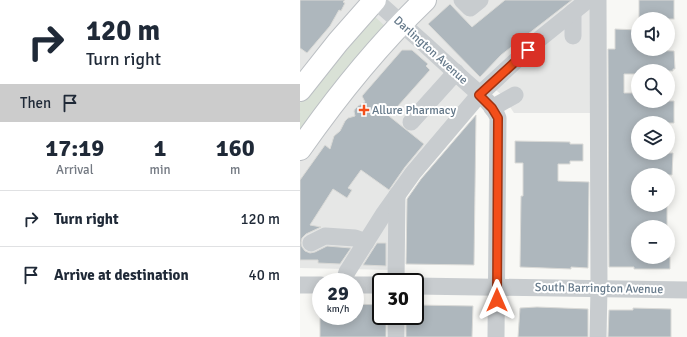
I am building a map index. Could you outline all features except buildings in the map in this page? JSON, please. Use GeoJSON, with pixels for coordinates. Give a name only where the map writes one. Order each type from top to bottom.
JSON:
{"type":"FeatureCollection","features":[{"type":"Feature","properties":{"kind":"main road"},"geometry":{"type":"LineString","coordinates":[[300,90],[338,42],[375,0]]}},
{"type":"Feature","properties":{"kind":"main road"},"geometry":{"type":"LineString","coordinates":[[300,149],[356,74],[425,0]]}},
{"type":"Feature","properties":{"kind":"street","name":"Darlington Avenue"},"geometry":{"type":"LineString","coordinates":[[375,0],[456,72],[492,108],[498,118],[496,337]]}},
{"type":"Feature","properties":{"kind":"street"},"geometry":{"type":"LineString","coordinates":[[462,0],[470,8],[480,0]]}},
{"type":"Feature","properties":{"kind":"street"},"geometry":{"type":"LineString","coordinates":[[347,273],[397,195],[443,136],[479,95],[537,42],[588,0]]}},
{"type":"Feature","properties":{"kind":"street"},"geometry":{"type":"LineString","coordinates":[[598,0],[598,337]]}},
{"type":"Feature","properties":{"kind":"street"},"geometry":{"type":"LineString","coordinates":[[573,12],[573,36]]}},
{"type":"Feature","properties":{"kind":"street"},"geometry":{"type":"LineString","coordinates":[[410,122],[456,72]]}},
{"type":"Feature","properties":{"kind":"street"},"geometry":{"type":"LineString","coordinates":[[492,108],[515,95]]}},
{"type":"Feature","properties":{"kind":"street"},"geometry":{"type":"LineString","coordinates":[[396,273],[397,195]]}},
{"type":"Feature","properties":{"kind":"street"},"geometry":{"type":"LineString","coordinates":[[311,243],[325,236],[355,238],[366,242]]}},
{"type":"Feature","properties":{"kind":"street"},"geometry":{"type":"LineString","coordinates":[[300,285],[312,285]]}},
{"type":"Feature","properties":{"kind":"street","name":"South Barrington Avenue"},"geometry":{"type":"LineString","coordinates":[[424,286],[687,290]]}},
{"type":"Feature","properties":{"kind":"street"},"geometry":{"type":"LineString","coordinates":[[396,325],[396,337]]}},
{"type":"Feature","properties":{"kind":"shaded area"},"geometry":{"type":"Polygon","coordinates":[[[300,0],[604,0],[602,113],[514,113],[503,96],[486,82],[392,195],[394,270],[300,268],[300,0]]]}},
{"type":"Feature","properties":{"kind":"shaded area"},"geometry":{"type":"Polygon","coordinates":[[[373,15],[387,28],[300,136],[300,103],[335,57],[373,15]]]}},
{"type":"Feature","properties":{"kind":"place","name":"Allure Pharmacy"},"geometry":{"type":"Point","coordinates":[364,110]}},
{"type":"Feature","properties":{"kind":"route"},"geometry":{"type":"LineString","coordinates":[[497,300],[498,118],[492,108],[479,95],[528,50]]}}]}
